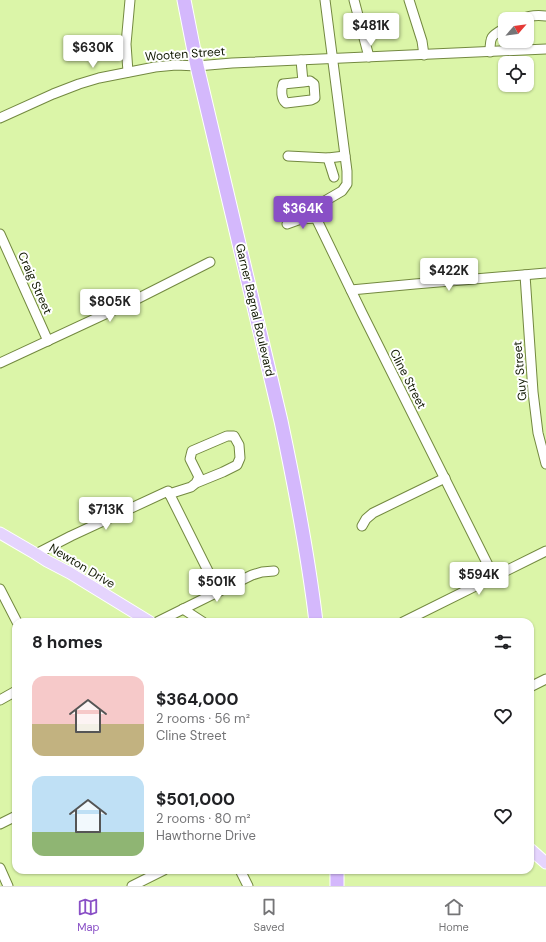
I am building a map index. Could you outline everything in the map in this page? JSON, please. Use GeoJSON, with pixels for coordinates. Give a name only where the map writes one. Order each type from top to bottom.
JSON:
{"type":"FeatureCollection","features":[{"type":"Feature","properties":{"kind":"highway","name":"Garner Bagnal Boulevard"},"geometry":{"type":"LineString","coordinates":[[184,0],[197,66],[282,428],[303,534],[316,618]]}},
{"type":"Feature","properties":{"kind":"highway"},"geometry":{"type":"LineString","coordinates":[[337,874],[337,886]]}},
{"type":"Feature","properties":{"kind":"main road","name":"Newton Drive"},"geometry":{"type":"LineString","coordinates":[[0,533],[70,573],[143,618]]}},
{"type":"Feature","properties":{"kind":"main road"},"geometry":{"type":"LineString","coordinates":[[534,852],[546,863]]}},
{"type":"Feature","properties":{"kind":"street"},"geometry":{"type":"LineString","coordinates":[[128,72],[126,44],[130,0]]}},
{"type":"Feature","properties":{"kind":"street"},"geometry":{"type":"LineString","coordinates":[[287,224],[316,218],[315,211],[318,205],[342,191],[347,184],[347,171],[325,0]]}},
{"type":"Feature","properties":{"kind":"street"},"geometry":{"type":"LineString","coordinates":[[354,0],[369,57]]}},
{"type":"Feature","properties":{"kind":"street"},"geometry":{"type":"LineString","coordinates":[[409,0],[422,41],[424,55]]}},
{"type":"Feature","properties":{"kind":"street"},"geometry":{"type":"LineString","coordinates":[[534,16],[546,16]]}},
{"type":"Feature","properties":{"kind":"street"},"geometry":{"type":"LineString","coordinates":[[490,52],[490,40],[498,32]]}},
{"type":"Feature","properties":{"kind":"street","name":"Wooten Street"},"geometry":{"type":"LineString","coordinates":[[0,118],[79,84],[155,67],[546,49]]}},
{"type":"Feature","properties":{"kind":"street"},"geometry":{"type":"LineString","coordinates":[[301,60],[302,82]]}},
{"type":"Feature","properties":{"kind":"street"},"geometry":{"type":"LineString","coordinates":[[288,156],[328,158],[345,156]]}},
{"type":"Feature","properties":{"kind":"street"},"geometry":{"type":"LineString","coordinates":[[328,158],[334,177]]}},
{"type":"Feature","properties":{"kind":"street","name":"Cline Street"},"geometry":{"type":"LineString","coordinates":[[316,218],[494,576]]}},
{"type":"Feature","properties":{"kind":"street","name":"Craig Street"},"geometry":{"type":"LineString","coordinates":[[0,234],[48,341]]}},
{"type":"Feature","properties":{"kind":"street"},"geometry":{"type":"LineString","coordinates":[[0,363],[129,303],[210,262]]}},
{"type":"Feature","properties":{"kind":"street"},"geometry":{"type":"LineString","coordinates":[[351,290],[546,273]]}},
{"type":"Feature","properties":{"kind":"street","name":"Guy Street"},"geometry":{"type":"LineString","coordinates":[[525,275],[533,392],[538,433],[546,464]]}},
{"type":"Feature","properties":{"kind":"street"},"geometry":{"type":"LineString","coordinates":[[36,554],[71,536],[168,493],[191,486],[237,465],[240,458],[239,445],[234,436],[226,436],[192,451],[190,459],[199,477],[196,483]]}},
{"type":"Feature","properties":{"kind":"street"},"geometry":{"type":"LineString","coordinates":[[362,526],[366,519],[373,513],[445,478]]}},
{"type":"Feature","properties":{"kind":"street"},"geometry":{"type":"LineString","coordinates":[[168,493],[218,591]]}},
{"type":"Feature","properties":{"kind":"street"},"geometry":{"type":"LineString","coordinates":[[411,618],[546,551]]}},
{"type":"Feature","properties":{"kind":"street"},"geometry":{"type":"LineString","coordinates":[[165,618],[252,575],[274,571]]}},
{"type":"Feature","properties":{"kind":"street"},"geometry":{"type":"LineString","coordinates":[[0,589],[15,618]]}},
{"type":"Feature","properties":{"kind":"street"},"geometry":{"type":"LineString","coordinates":[[183,609],[196,618]]}},
{"type":"Feature","properties":{"kind":"street"},"geometry":{"type":"LineString","coordinates":[[534,686],[546,679]]}},
{"type":"Feature","properties":{"kind":"street"},"geometry":{"type":"LineString","coordinates":[[0,700],[12,693]]}},
{"type":"Feature","properties":{"kind":"street"},"geometry":{"type":"LineString","coordinates":[[0,824],[12,818]]}},
{"type":"Feature","properties":{"kind":"street"},"geometry":{"type":"LineString","coordinates":[[0,868],[8,886]]}},
{"type":"Feature","properties":{"kind":"street"},"geometry":{"type":"LineString","coordinates":[[132,886],[156,874]]}},
{"type":"Feature","properties":{"kind":"street"},"geometry":{"type":"LineString","coordinates":[[242,874],[248,886]]}}]}
